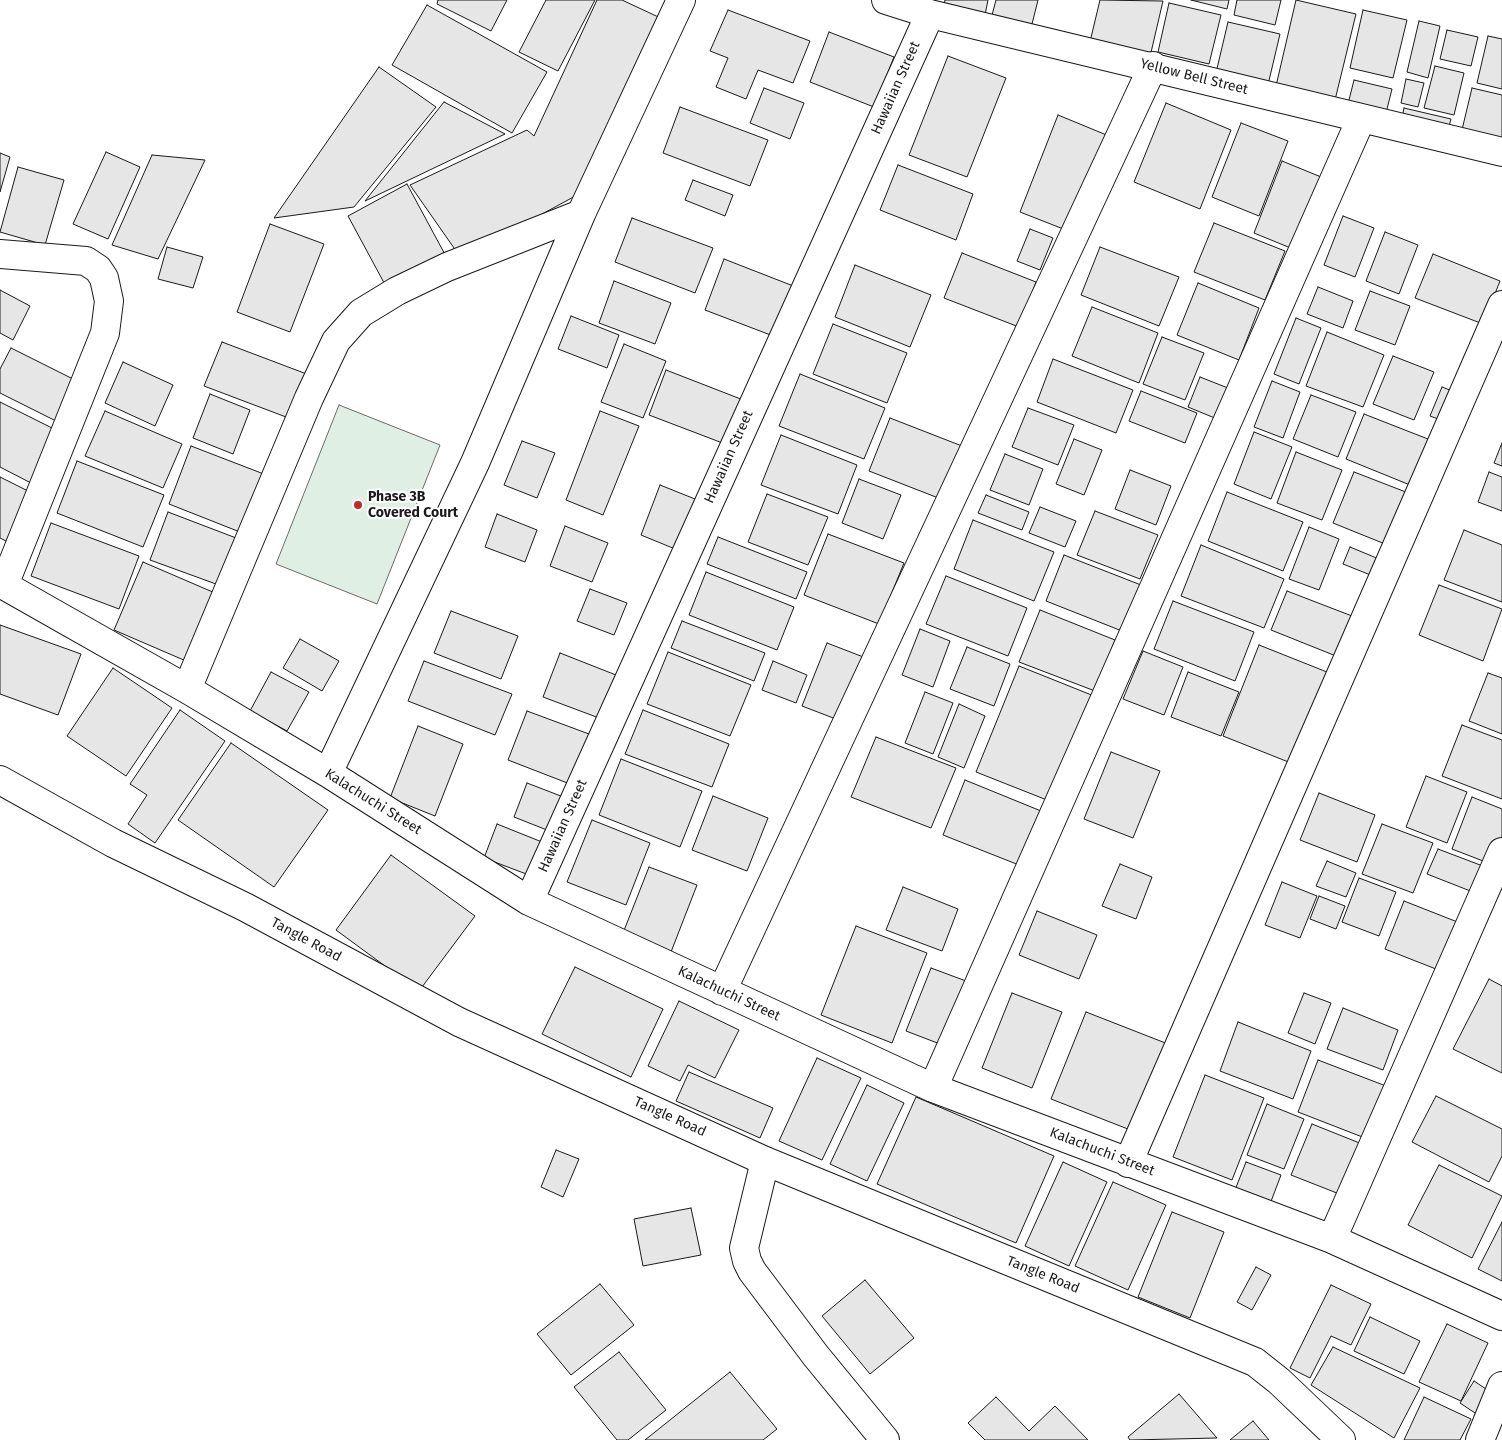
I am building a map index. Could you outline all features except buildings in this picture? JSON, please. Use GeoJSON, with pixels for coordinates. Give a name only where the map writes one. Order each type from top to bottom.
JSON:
{"type":"FeatureCollection","features":[{"type":"Feature","properties":{"kind":"street"},"geometry":{"type":"LineString","coordinates":[[328,773],[475,463],[582,214],[681,0]]}},
{"type":"Feature","properties":{"kind":"street","name":"Yellow Bell Street"},"geometry":{"type":"LineString","coordinates":[[886,0],[930,14],[1153,66],[1361,119],[1502,152]]}},
{"type":"Feature","properties":{"kind":"street","name":"Hawaiian Street"},"geometry":{"type":"LineString","coordinates":[[529,901],[930,14]]}},
{"type":"Feature","properties":{"kind":"street"},"geometry":{"type":"LineString","coordinates":[[722,991],[1153,66]]}},
{"type":"Feature","properties":{"kind":"street"},"geometry":{"type":"LineString","coordinates":[[933,1088],[1361,119]]}},
{"type":"Feature","properties":{"kind":"street"},"geometry":{"type":"LineString","coordinates":[[187,689],[305,407],[336,341],[362,313],[397,291],[446,267],[582,214]]}},
{"type":"Feature","properties":{"kind":"street"},"geometry":{"type":"LineString","coordinates":[[0,254],[86,260],[98,269],[104,278],[109,301],[105,333],[2,584]]}},
{"type":"Feature","properties":{"kind":"street"},"geometry":{"type":"LineString","coordinates":[[1128,1163],[1502,305]]}},
{"type":"Feature","properties":{"kind":"street","name":"Kalachuchi Street"},"geometry":{"type":"LineString","coordinates":[[2,584],[187,689],[328,773],[529,901],[933,1088],[1332,1239],[1502,1316]]}},
{"type":"Feature","properties":{"kind":"street","name":"Tangle Road"},"geometry":{"type":"LineString","coordinates":[[0,780],[113,843],[245,908],[458,1022],[765,1160],[1255,1362],[1279,1381],[1341,1440]]}},
{"type":"Feature","properties":{"kind":"street"},"geometry":{"type":"LineString","coordinates":[[1332,1239],[1502,852]]}},
{"type":"Feature","properties":{"kind":"street"},"geometry":{"type":"LineString","coordinates":[[765,1160],[744,1248],[747,1261],[752,1272],[816,1356],[885,1440]]}},
{"type":"Feature","properties":{"kind":"street"},"geometry":{"type":"LineString","coordinates":[[1480,1440],[1502,1386]]}},
{"type":"Feature","properties":{"kind":"green space","name":"Phase 3B Covered Court"},"geometry":{"type":"Polygon","coordinates":[[[339,405],[440,445],[377,604],[276,564],[339,405]]]}},
{"type":"Feature","properties":{"kind":"place","name":"Phase 3B Covered Court"},"geometry":{"type":"Point","coordinates":[358,505]}}]}
